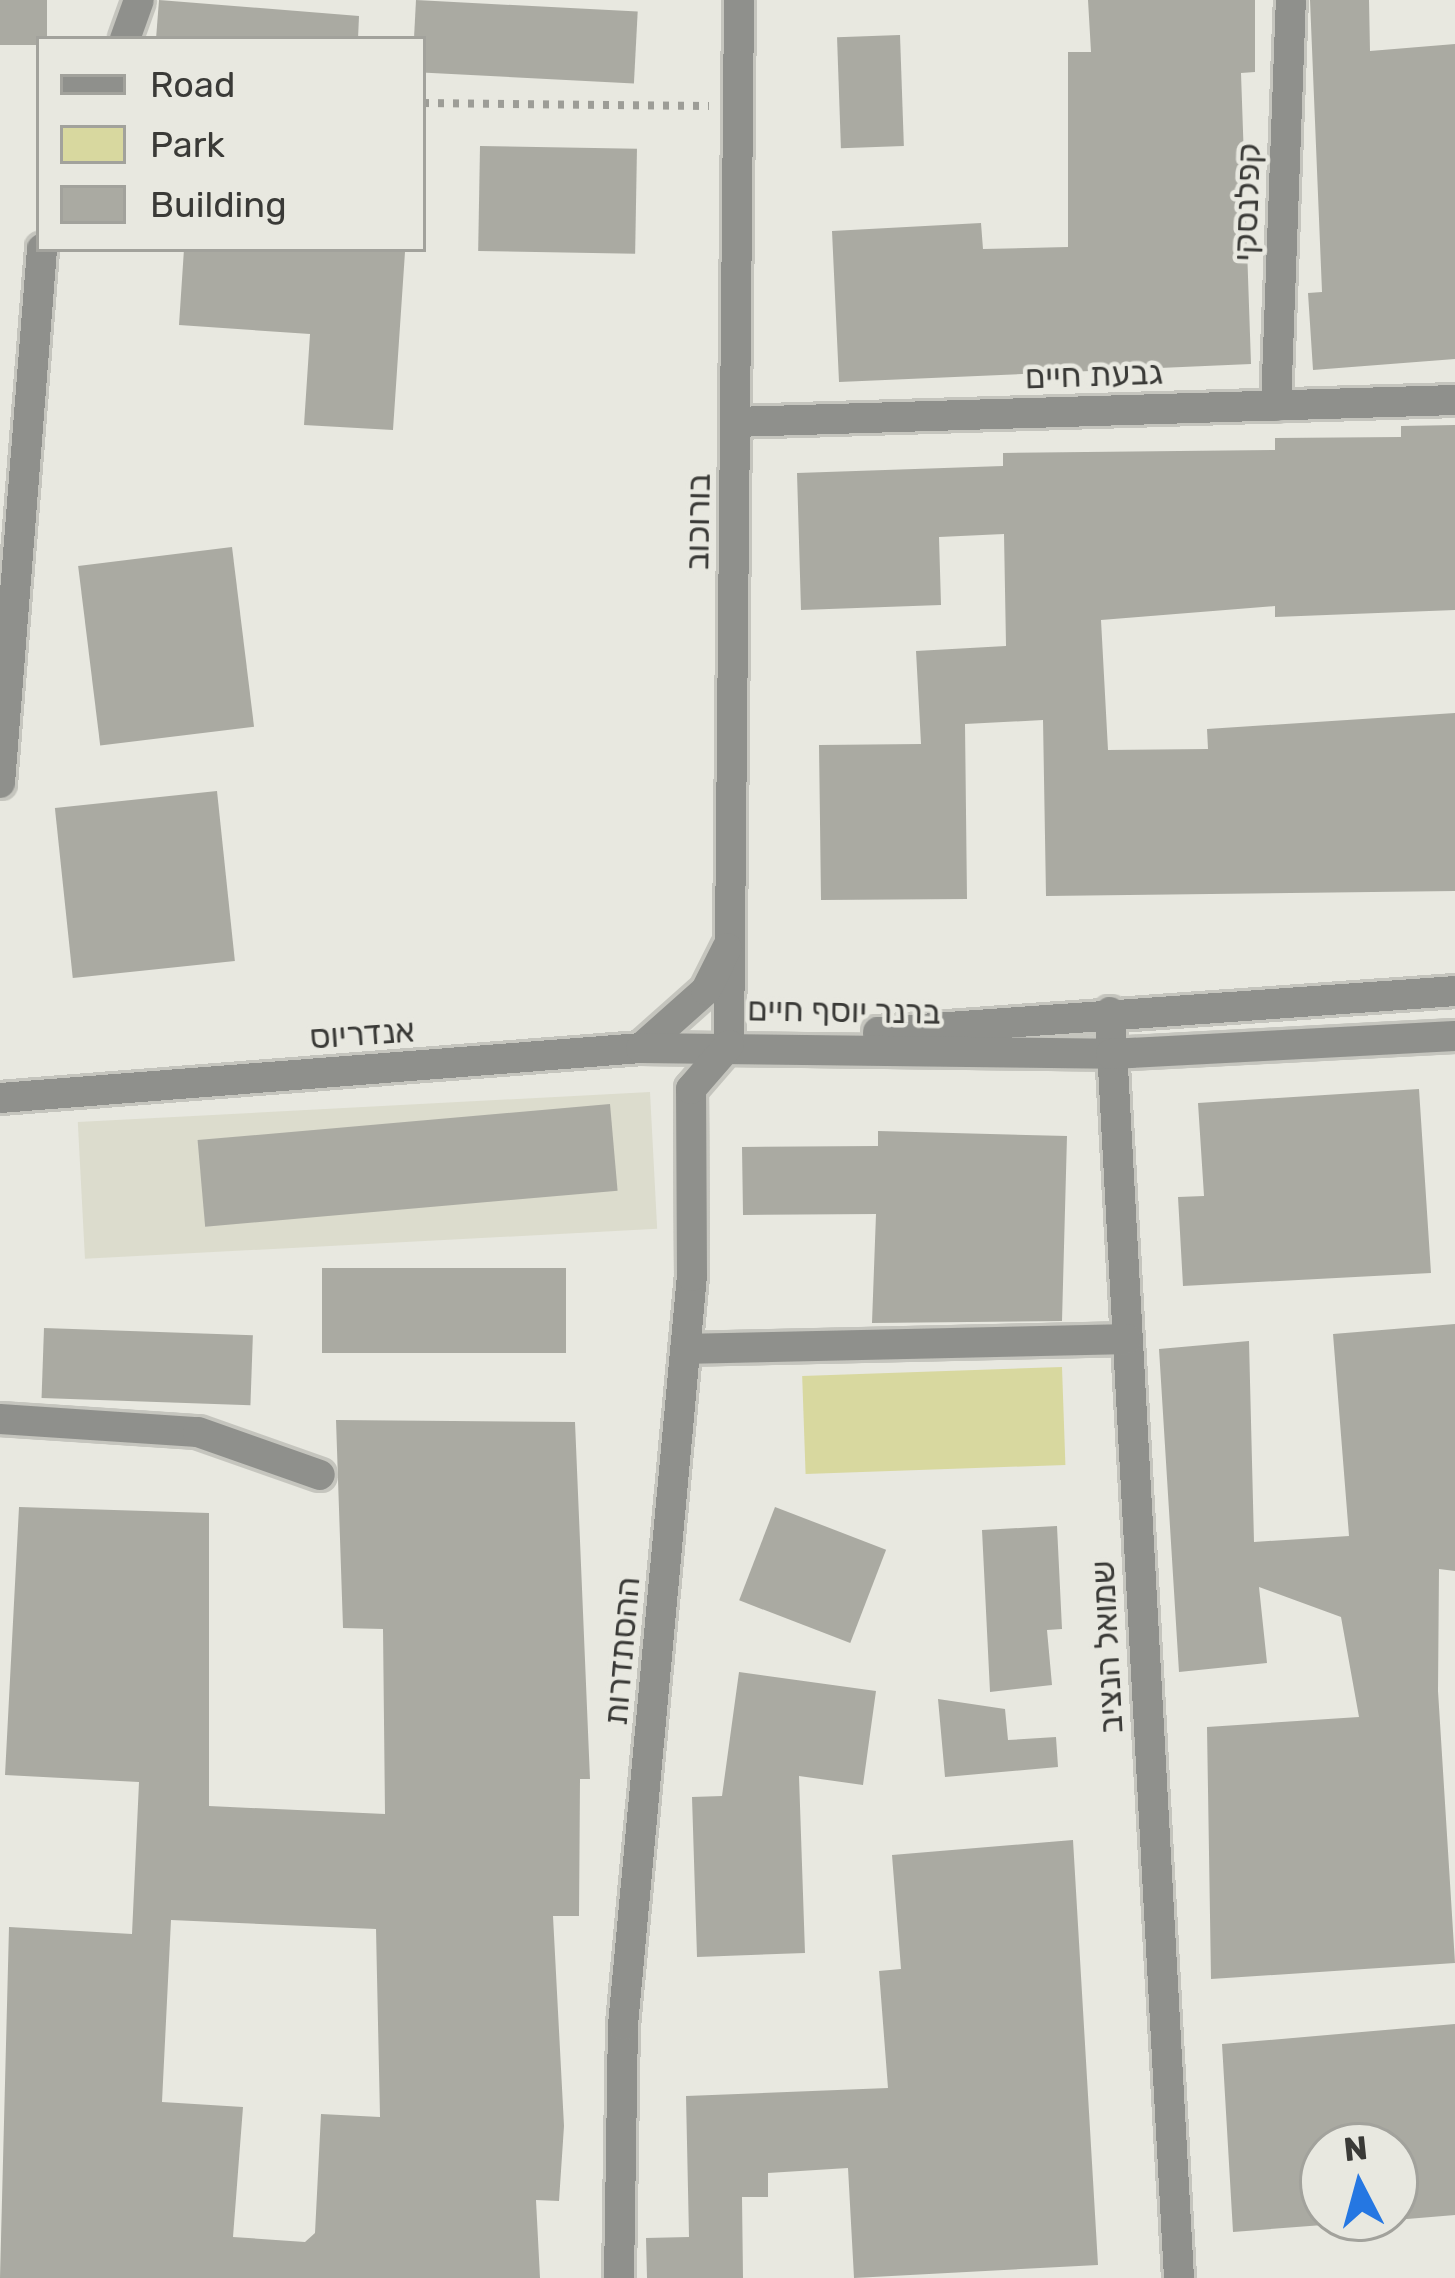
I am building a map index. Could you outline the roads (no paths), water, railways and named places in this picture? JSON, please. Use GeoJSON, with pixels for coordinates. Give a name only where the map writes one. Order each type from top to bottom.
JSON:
{"type":"FeatureCollection","features":[{"type":"Feature","properties":{"kind":"street"},"geometry":{"type":"LineString","coordinates":[[126,36],[139,0]]}},
{"type":"Feature","properties":{"kind":"street","name":"בורוכוב"},"geometry":{"type":"LineString","coordinates":[[729,1045],[739,0]]}},
{"type":"Feature","properties":{"kind":"street","name":"קפלנסקי"},"geometry":{"type":"LineString","coordinates":[[1276,406],[1291,0]]}},
{"type":"Feature","properties":{"kind":"street"},"geometry":{"type":"LineString","coordinates":[[0,783],[42,252]]}},
{"type":"Feature","properties":{"kind":"street","name":"גבעת חיים"},"geometry":{"type":"LineString","coordinates":[[735,422],[1455,400]]}},
{"type":"Feature","properties":{"kind":"street"},"geometry":{"type":"LineString","coordinates":[[641,1048],[706,990],[730,942]]}},
{"type":"Feature","properties":{"kind":"street","name":"ברנר יוסף חיים"},"geometry":{"type":"LineString","coordinates":[[729,1045],[1110,1012],[1455,992]]}},
{"type":"Feature","properties":{"kind":"street","name":"שמואל הנציב"},"geometry":{"type":"LineString","coordinates":[[1110,1012],[1179,2278]]}},
{"type":"Feature","properties":{"kind":"street","name":"ברנר יוסף חיים"},"geometry":{"type":"LineString","coordinates":[[729,1045],[1112,1054],[1455,1036]]}},
{"type":"Feature","properties":{"kind":"street","name":"אנדריוס"},"geometry":{"type":"LineString","coordinates":[[0,1098],[729,1045]]}},
{"type":"Feature","properties":{"kind":"street","name":"ההסתדרות"},"geometry":{"type":"LineString","coordinates":[[619,2278],[623,2024],[692,1276],[691,1089],[729,1045]]}},
{"type":"Feature","properties":{"kind":"street"},"geometry":{"type":"LineString","coordinates":[[686,1349],[1126,1339]]}},
{"type":"Feature","properties":{"kind":"street"},"geometry":{"type":"LineString","coordinates":[[0,1419],[198,1432],[320,1475]]}}]}
